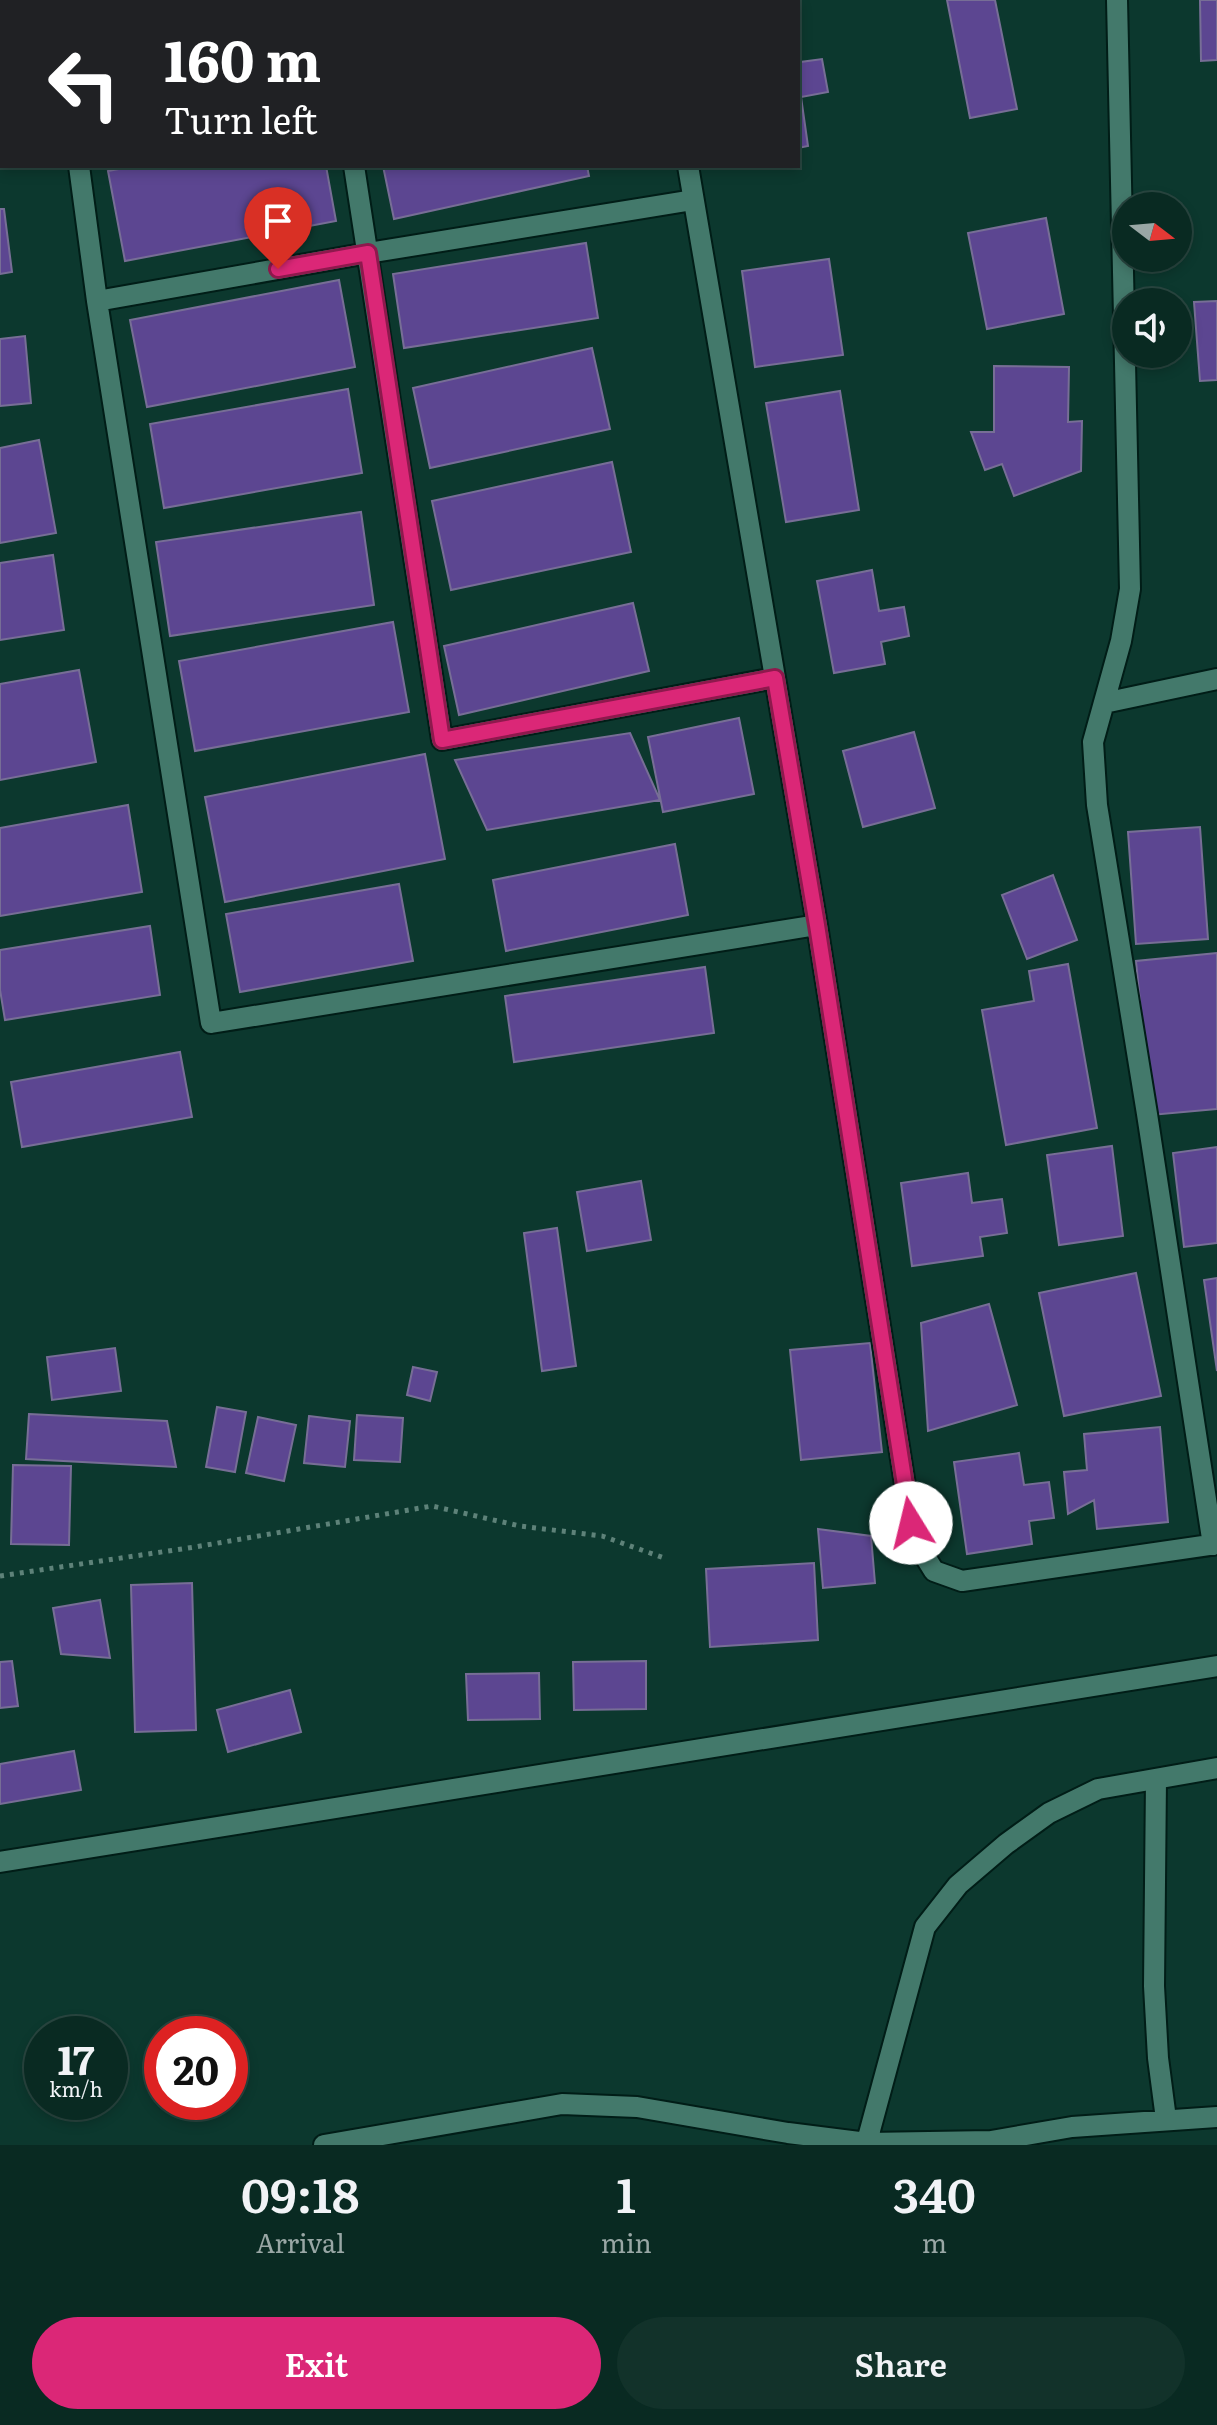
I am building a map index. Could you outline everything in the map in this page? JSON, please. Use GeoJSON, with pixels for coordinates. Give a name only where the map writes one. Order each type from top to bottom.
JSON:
{"type":"FeatureCollection","features":[{"type":"Feature","properties":{"kind":"street"},"geometry":{"type":"LineString","coordinates":[[688,168],[817,925],[911,1523],[921,1550],[934,1571],[962,1581],[1215,1544],[1097,805],[1093,742],[1121,641],[1130,589],[1117,0]]}},
{"type":"Feature","properties":{"kind":"street"},"geometry":{"type":"LineString","coordinates":[[79,168],[97,301],[211,1023],[817,925]]}},
{"type":"Feature","properties":{"kind":"street"},"geometry":{"type":"LineString","coordinates":[[354,168],[442,740],[775,678]]}},
{"type":"Feature","properties":{"kind":"street"},"geometry":{"type":"LineString","coordinates":[[97,301],[693,200]]}},
{"type":"Feature","properties":{"kind":"street"},"geometry":{"type":"LineString","coordinates":[[1104,703],[1217,679]]}},
{"type":"Feature","properties":{"kind":"street"},"geometry":{"type":"LineString","coordinates":[[0,1862],[1217,1666]]}},
{"type":"Feature","properties":{"kind":"street"},"geometry":{"type":"LineString","coordinates":[[866,2144],[925,1927],[958,1885],[1049,1813],[1098,1789],[1217,1768]]}},
{"type":"Feature","properties":{"kind":"street"},"geometry":{"type":"LineString","coordinates":[[1156,1779],[1154,1986],[1158,2058],[1166,2119]]}},
{"type":"Feature","properties":{"kind":"street"},"geometry":{"type":"LineString","coordinates":[[324,2145],[562,2104],[637,2107],[866,2144],[991,2141],[1072,2127],[1217,2117]]}},
{"type":"Feature","properties":{"kind":"path"},"geometry":{"type":"LineString","coordinates":[[0,1576],[195,1547],[432,1506],[520,1526],[602,1536],[667,1559]]}},
{"type":"Feature","properties":{"kind":"building"},"geometry":{"type":"Polygon","coordinates":[[[947,0],[995,0],[1017,109],[970,118],[947,0]]]}},
{"type":"Feature","properties":{"kind":"building"},"geometry":{"type":"Polygon","coordinates":[[[1200,0],[1217,0],[1217,60],[1201,61],[1200,0]]]}},
{"type":"Feature","properties":{"kind":"building"},"geometry":{"type":"Polygon","coordinates":[[[822,59],[828,92],[801,97],[808,146],[800,148],[800,62],[822,59]]]}},
{"type":"Feature","properties":{"kind":"building"},"geometry":{"type":"Polygon","coordinates":[[[124,168],[326,168],[336,221],[125,261],[108,171],[124,168]]]}},
{"type":"Feature","properties":{"kind":"building"},"geometry":{"type":"Polygon","coordinates":[[[383,168],[587,168],[589,176],[394,219],[383,168]]]}},
{"type":"Feature","properties":{"kind":"building"},"geometry":{"type":"Polygon","coordinates":[[[0,209],[4,209],[12,272],[0,274],[0,209]]]}},
{"type":"Feature","properties":{"kind":"building"},"geometry":{"type":"Polygon","coordinates":[[[1046,218],[1064,314],[987,329],[968,233],[1046,218]]]}},
{"type":"Feature","properties":{"kind":"building"},"geometry":{"type":"Polygon","coordinates":[[[586,243],[598,318],[404,348],[393,274],[586,243]]]}},
{"type":"Feature","properties":{"kind":"building"},"geometry":{"type":"Polygon","coordinates":[[[829,259],[843,355],[755,367],[742,271],[829,259]]]}},
{"type":"Feature","properties":{"kind":"building"},"geometry":{"type":"Polygon","coordinates":[[[339,280],[355,367],[147,407],[130,320],[339,280]]]}},
{"type":"Feature","properties":{"kind":"building"},"geometry":{"type":"Polygon","coordinates":[[[1217,301],[1217,380],[1200,381],[1194,302],[1217,301]]]}},
{"type":"Feature","properties":{"kind":"building"},"geometry":{"type":"Polygon","coordinates":[[[25,336],[31,403],[0,406],[0,339],[25,336]]]}},
{"type":"Feature","properties":{"kind":"building"},"geometry":{"type":"Polygon","coordinates":[[[592,348],[610,429],[430,468],[413,388],[592,348]]]}},
{"type":"Feature","properties":{"kind":"building"},"geometry":{"type":"Polygon","coordinates":[[[994,366],[1069,367],[1068,422],[1082,421],[1081,471],[1014,496],[1002,464],[985,470],[971,432],[994,432],[994,366]]]}},
{"type":"Feature","properties":{"kind":"building"},"geometry":{"type":"Polygon","coordinates":[[[348,389],[362,473],[164,508],[150,424],[348,389]]]}},
{"type":"Feature","properties":{"kind":"building"},"geometry":{"type":"Polygon","coordinates":[[[840,391],[859,510],[786,522],[766,403],[840,391]]]}},
{"type":"Feature","properties":{"kind":"building"},"geometry":{"type":"Polygon","coordinates":[[[39,440],[56,533],[0,543],[0,448],[39,440]]]}},
{"type":"Feature","properties":{"kind":"building"},"geometry":{"type":"Polygon","coordinates":[[[612,462],[631,552],[451,590],[432,501],[612,462]]]}},
{"type":"Feature","properties":{"kind":"building"},"geometry":{"type":"Polygon","coordinates":[[[361,512],[374,605],[170,636],[156,542],[361,512]]]}},
{"type":"Feature","properties":{"kind":"building"},"geometry":{"type":"Polygon","coordinates":[[[53,555],[64,630],[0,640],[0,563],[53,555]]]}},
{"type":"Feature","properties":{"kind":"building"},"geometry":{"type":"Polygon","coordinates":[[[872,570],[879,611],[904,607],[909,636],[881,642],[885,664],[834,673],[817,581],[872,570]]]}},
{"type":"Feature","properties":{"kind":"building"},"geometry":{"type":"Polygon","coordinates":[[[633,603],[649,671],[459,715],[444,646],[633,603]]]}},
{"type":"Feature","properties":{"kind":"building"},"geometry":{"type":"Polygon","coordinates":[[[393,622],[409,712],[195,751],[179,661],[393,622]]]}},
{"type":"Feature","properties":{"kind":"building"},"geometry":{"type":"Polygon","coordinates":[[[79,670],[96,762],[0,780],[0,684],[79,670]]]}},
{"type":"Feature","properties":{"kind":"building"},"geometry":{"type":"Polygon","coordinates":[[[739,718],[754,794],[663,812],[648,737],[739,718]]]}},
{"type":"Feature","properties":{"kind":"building"},"geometry":{"type":"Polygon","coordinates":[[[914,732],[935,808],[863,827],[843,751],[914,732]]]}},
{"type":"Feature","properties":{"kind":"building"},"geometry":{"type":"Polygon","coordinates":[[[630,733],[660,800],[487,830],[455,760],[630,733]]]}},
{"type":"Feature","properties":{"kind":"building"},"geometry":{"type":"Polygon","coordinates":[[[425,754],[445,859],[225,902],[205,797],[425,754]]]}},
{"type":"Feature","properties":{"kind":"building"},"geometry":{"type":"Polygon","coordinates":[[[128,805],[142,892],[0,916],[0,828],[128,805]]]}},
{"type":"Feature","properties":{"kind":"building"},"geometry":{"type":"Polygon","coordinates":[[[1200,827],[1208,939],[1136,944],[1128,832],[1200,827]]]}},
{"type":"Feature","properties":{"kind":"building"},"geometry":{"type":"Polygon","coordinates":[[[675,844],[688,915],[506,951],[493,880],[675,844]]]}},
{"type":"Feature","properties":{"kind":"building"},"geometry":{"type":"Polygon","coordinates":[[[1053,875],[1077,940],[1027,959],[1002,895],[1053,875]]]}},
{"type":"Feature","properties":{"kind":"building"},"geometry":{"type":"Polygon","coordinates":[[[399,884],[413,961],[240,992],[226,914],[399,884]]]}},
{"type":"Feature","properties":{"kind":"building"},"geometry":{"type":"Polygon","coordinates":[[[150,926],[160,995],[5,1020],[0,990],[0,950],[150,926]]]}},
{"type":"Feature","properties":{"kind":"building"},"geometry":{"type":"Polygon","coordinates":[[[1217,953],[1217,1109],[1151,1115],[1136,961],[1217,953]]]}},
{"type":"Feature","properties":{"kind":"building"},"geometry":{"type":"Polygon","coordinates":[[[1068,964],[1097,1128],[1006,1145],[982,1010],[1034,1001],[1029,971],[1068,964]]]}},
{"type":"Feature","properties":{"kind":"building"},"geometry":{"type":"Polygon","coordinates":[[[705,967],[714,1033],[514,1062],[505,996],[705,967]]]}},
{"type":"Feature","properties":{"kind":"building"},"geometry":{"type":"Polygon","coordinates":[[[180,1052],[192,1117],[22,1147],[11,1082],[180,1052]]]}},
{"type":"Feature","properties":{"kind":"building"},"geometry":{"type":"Polygon","coordinates":[[[1112,1146],[1123,1236],[1059,1245],[1047,1155],[1112,1146]]]}},
{"type":"Feature","properties":{"kind":"building"},"geometry":{"type":"Polygon","coordinates":[[[1217,1147],[1217,1243],[1184,1247],[1173,1153],[1217,1147]]]}},
{"type":"Feature","properties":{"kind":"building"},"geometry":{"type":"Polygon","coordinates":[[[968,1173],[972,1203],[1002,1199],[1007,1233],[980,1237],[983,1256],[912,1266],[901,1183],[968,1173]]]}},
{"type":"Feature","properties":{"kind":"building"},"geometry":{"type":"Polygon","coordinates":[[[641,1181],[651,1240],[587,1251],[577,1192],[641,1181]]]}},
{"type":"Feature","properties":{"kind":"building"},"geometry":{"type":"Polygon","coordinates":[[[557,1228],[576,1366],[542,1371],[524,1233],[557,1228]]]}},
{"type":"Feature","properties":{"kind":"building"},"geometry":{"type":"Polygon","coordinates":[[[1136,1273],[1161,1396],[1064,1416],[1039,1293],[1136,1273]]]}},
{"type":"Feature","properties":{"kind":"building"},"geometry":{"type":"Polygon","coordinates":[[[1217,1278],[1217,1371],[1204,1280],[1217,1278]]]}},
{"type":"Feature","properties":{"kind":"building"},"geometry":{"type":"Polygon","coordinates":[[[989,1304],[1017,1405],[928,1431],[921,1323],[989,1304]]]}},
{"type":"Feature","properties":{"kind":"building"},"geometry":{"type":"Polygon","coordinates":[[[870,1343],[882,1452],[801,1460],[790,1350],[870,1343]]]}},
{"type":"Feature","properties":{"kind":"building"},"geometry":{"type":"Polygon","coordinates":[[[115,1348],[121,1391],[52,1400],[47,1357],[115,1348]]]}},
{"type":"Feature","properties":{"kind":"building"},"geometry":{"type":"Polygon","coordinates":[[[413,1367],[437,1372],[430,1401],[407,1395],[413,1367]]]}},
{"type":"Feature","properties":{"kind":"building"},"geometry":{"type":"Polygon","coordinates":[[[217,1407],[246,1412],[235,1472],[206,1467],[217,1407]]]}},
{"type":"Feature","properties":{"kind":"building"},"geometry":{"type":"Polygon","coordinates":[[[29,1414],[167,1421],[176,1467],[26,1459],[29,1414]]]}},
{"type":"Feature","properties":{"kind":"building"},"geometry":{"type":"Polygon","coordinates":[[[357,1415],[403,1418],[400,1462],[354,1460],[357,1415]]]}},
{"type":"Feature","properties":{"kind":"building"},"geometry":{"type":"Polygon","coordinates":[[[309,1416],[350,1421],[345,1467],[304,1463],[309,1416]]]}},
{"type":"Feature","properties":{"kind":"building"},"geometry":{"type":"Polygon","coordinates":[[[258,1417],[296,1425],[284,1481],[246,1473],[258,1417]]]}},
{"type":"Feature","properties":{"kind":"building"},"geometry":{"type":"Polygon","coordinates":[[[1160,1427],[1168,1522],[1097,1529],[1094,1500],[1068,1514],[1064,1472],[1087,1470],[1084,1434],[1160,1427]]]}},
{"type":"Feature","properties":{"kind":"building"},"geometry":{"type":"Polygon","coordinates":[[[1019,1453],[1024,1485],[1049,1482],[1054,1518],[1029,1521],[1032,1544],[967,1554],[954,1462],[1019,1453]]]}},
{"type":"Feature","properties":{"kind":"building"},"geometry":{"type":"Polygon","coordinates":[[[13,1465],[71,1466],[69,1545],[11,1544],[13,1465]]]}},
{"type":"Feature","properties":{"kind":"building"},"geometry":{"type":"Polygon","coordinates":[[[818,1529],[871,1536],[875,1583],[823,1588],[818,1529]]]}},
{"type":"Feature","properties":{"kind":"building"},"geometry":{"type":"Polygon","coordinates":[[[814,1563],[818,1640],[710,1647],[706,1569],[814,1563]]]}},
{"type":"Feature","properties":{"kind":"building"},"geometry":{"type":"Polygon","coordinates":[[[192,1583],[196,1730],[135,1732],[131,1585],[192,1583]]]}},
{"type":"Feature","properties":{"kind":"building"},"geometry":{"type":"Polygon","coordinates":[[[100,1600],[110,1658],[61,1654],[53,1608],[100,1600]]]}},
{"type":"Feature","properties":{"kind":"building"},"geometry":{"type":"Polygon","coordinates":[[[12,1661],[18,1706],[0,1708],[0,1662],[12,1661]]]}},
{"type":"Feature","properties":{"kind":"building"},"geometry":{"type":"Polygon","coordinates":[[[646,1661],[646,1709],[574,1710],[573,1662],[646,1661]]]}},
{"type":"Feature","properties":{"kind":"building"},"geometry":{"type":"Polygon","coordinates":[[[539,1673],[540,1719],[468,1720],[466,1674],[539,1673]]]}},
{"type":"Feature","properties":{"kind":"building"},"geometry":{"type":"Polygon","coordinates":[[[290,1690],[301,1732],[228,1752],[217,1710],[290,1690]]]}},
{"type":"Feature","properties":{"kind":"building"},"geometry":{"type":"Polygon","coordinates":[[[74,1751],[81,1790],[0,1804],[0,1764],[74,1751]]]}},
{"type":"Feature","properties":{"kind":"route"},"geometry":{"type":"LineString","coordinates":[[278,269],[368,253],[442,740],[775,678],[911,1523]]}}]}
